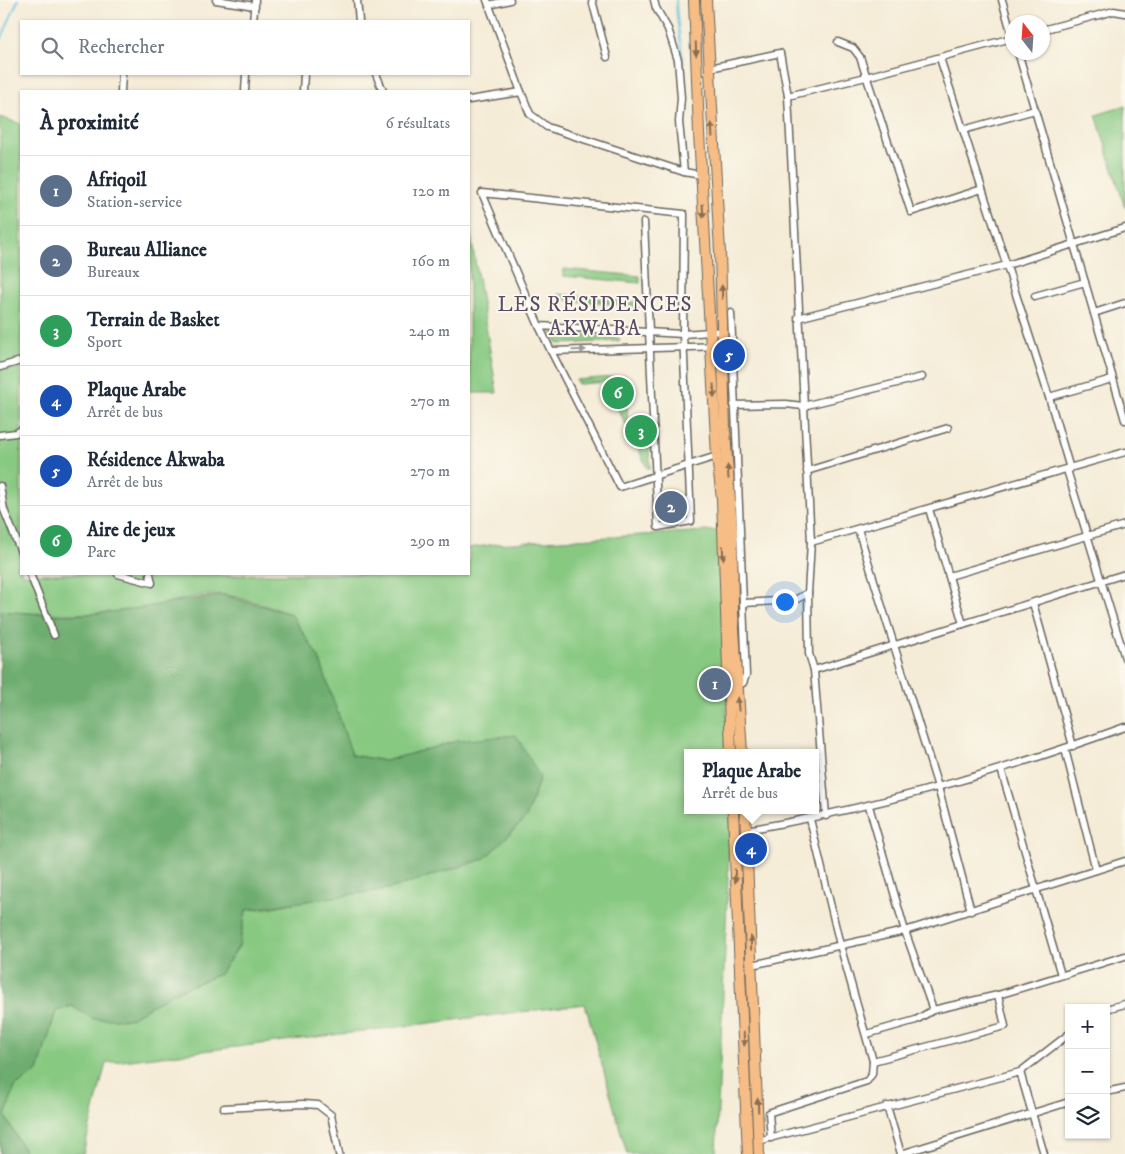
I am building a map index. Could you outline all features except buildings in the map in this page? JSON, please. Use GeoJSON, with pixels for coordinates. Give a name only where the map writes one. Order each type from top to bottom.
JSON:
{"type":"FeatureCollection","features":[{"type":"Feature","properties":{"kind":"main road"},"geometry":{"type":"LineString","coordinates":[[694,0],[710,346],[722,507],[730,749]]}},
{"type":"Feature","properties":{"kind":"main road"},"geometry":{"type":"LineString","coordinates":[[706,0],[724,330],[725,430],[732,530],[737,685],[742,749]]}},
{"type":"Feature","properties":{"kind":"main road"},"geometry":{"type":"LineString","coordinates":[[733,814],[748,1154]]}},
{"type":"Feature","properties":{"kind":"main road"},"geometry":{"type":"LineString","coordinates":[[745,814],[759,1154]]}},
{"type":"Feature","properties":{"kind":"street"},"geometry":{"type":"LineString","coordinates":[[216,0],[255,3],[253,20]]}},
{"type":"Feature","properties":{"kind":"street"},"geometry":{"type":"LineString","coordinates":[[357,0],[359,20]]}},
{"type":"Feature","properties":{"kind":"street"},"geometry":{"type":"LineString","coordinates":[[510,0],[488,3],[530,114],[547,127],[684,172],[701,175]]}},
{"type":"Feature","properties":{"kind":"street"},"geometry":{"type":"LineString","coordinates":[[592,0],[607,57]]}},
{"type":"Feature","properties":{"kind":"street"},"geometry":{"type":"LineString","coordinates":[[654,0],[656,8],[668,29],[678,60],[681,98],[679,122],[684,172]]}},
{"type":"Feature","properties":{"kind":"street"},"geometry":{"type":"LineString","coordinates":[[1002,0],[1006,15]]}},
{"type":"Feature","properties":{"kind":"street"},"geometry":{"type":"LineString","coordinates":[[1050,28],[1114,11],[1125,13]]}},
{"type":"Feature","properties":{"kind":"street"},"geometry":{"type":"LineString","coordinates":[[788,96],[940,58],[1005,38]]}},
{"type":"Feature","properties":{"kind":"street"},"geometry":{"type":"LineString","coordinates":[[838,42],[853,48],[856,52],[911,212],[982,189]]}},
{"type":"Feature","properties":{"kind":"street"},"geometry":{"type":"LineString","coordinates":[[710,68],[780,53],[788,96],[811,542],[808,593],[809,654],[814,670],[826,816]]}},
{"type":"Feature","properties":{"kind":"street"},"geometry":{"type":"LineString","coordinates":[[940,58],[1049,397],[1101,580],[1124,649],[1125,658]]}},
{"type":"Feature","properties":{"kind":"street"},"geometry":{"type":"LineString","coordinates":[[1020,60],[1125,420]]}},
{"type":"Feature","properties":{"kind":"street"},"geometry":{"type":"LineString","coordinates":[[121,90],[122,75]]}},
{"type":"Feature","properties":{"kind":"street"},"geometry":{"type":"LineString","coordinates":[[245,90],[246,75]]}},
{"type":"Feature","properties":{"kind":"street"},"geometry":{"type":"LineString","coordinates":[[303,90],[304,75]]}},
{"type":"Feature","properties":{"kind":"street"},"geometry":{"type":"LineString","coordinates":[[376,75],[383,90]]}},
{"type":"Feature","properties":{"kind":"street"},"geometry":{"type":"LineString","coordinates":[[470,100],[521,92]]}},
{"type":"Feature","properties":{"kind":"street"},"geometry":{"type":"LineString","coordinates":[[963,130],[1034,110]]}},
{"type":"Feature","properties":{"kind":"street"},"geometry":{"type":"LineString","coordinates":[[644,222],[649,348],[655,476],[658,527],[691,521],[688,465],[683,334],[684,214],[482,193],[539,326],[620,487],[655,476],[688,465],[717,456]]}},
{"type":"Feature","properties":{"kind":"street"},"geometry":{"type":"LineString","coordinates":[[798,318],[1007,265],[1125,228]]}},
{"type":"Feature","properties":{"kind":"street"},"geometry":{"type":"LineString","coordinates":[[1034,296],[1085,282]]}},
{"type":"Feature","properties":{"kind":"street"},"geometry":{"type":"LineString","coordinates":[[1094,313],[1125,303]]}},
{"type":"Feature","properties":{"kind":"street"},"geometry":{"type":"LineString","coordinates":[[731,313],[746,675],[743,683],[737,685]]}},
{"type":"Feature","properties":{"kind":"street"},"geometry":{"type":"LineString","coordinates":[[539,326],[683,334],[724,330]]}},
{"type":"Feature","properties":{"kind":"street"},"geometry":{"type":"LineString","coordinates":[[551,351],[724,346]]}},
{"type":"Feature","properties":{"kind":"street"},"geometry":{"type":"LineString","coordinates":[[0,367],[20,361]]}},
{"type":"Feature","properties":{"kind":"street"},"geometry":{"type":"LineString","coordinates":[[734,405],[786,404],[803,406],[922,378]]}},
{"type":"Feature","properties":{"kind":"street"},"geometry":{"type":"LineString","coordinates":[[1049,397],[1112,378]]}},
{"type":"Feature","properties":{"kind":"street"},"geometry":{"type":"LineString","coordinates":[[807,471],[948,428]]}},
{"type":"Feature","properties":{"kind":"street"},"geometry":{"type":"LineString","coordinates":[[0,435],[20,431]]}},
{"type":"Feature","properties":{"kind":"street"},"geometry":{"type":"LineString","coordinates":[[811,542],[1069,470],[1125,452]]}},
{"type":"Feature","properties":{"kind":"street"},"geometry":{"type":"LineString","coordinates":[[0,486],[4,510],[20,550]]}},
{"type":"Feature","properties":{"kind":"street"},"geometry":{"type":"LineString","coordinates":[[929,509],[963,624]]}},
{"type":"Feature","properties":{"kind":"street"},"geometry":{"type":"LineString","coordinates":[[949,576],[1125,525]]}},
{"type":"Feature","properties":{"kind":"street"},"geometry":{"type":"LineString","coordinates":[[858,529],[938,787],[971,911]]}},
{"type":"Feature","properties":{"kind":"street"},"geometry":{"type":"LineString","coordinates":[[814,670],[1125,574]]}},
{"type":"Feature","properties":{"kind":"street"},"geometry":{"type":"LineString","coordinates":[[30,575],[54,635]]}},
{"type":"Feature","properties":{"kind":"street"},"geometry":{"type":"LineString","coordinates":[[122,575],[152,583],[150,575]]}},
{"type":"Feature","properties":{"kind":"street"},"geometry":{"type":"LineString","coordinates":[[744,603],[795,600],[808,593]]}},
{"type":"Feature","properties":{"kind":"street"},"geometry":{"type":"LineString","coordinates":[[1033,603],[1073,746]]}},
{"type":"Feature","properties":{"kind":"street"},"geometry":{"type":"LineString","coordinates":[[746,830],[826,816],[869,806],[1001,769],[1065,749],[1125,727]]}},
{"type":"Feature","properties":{"kind":"street"},"geometry":{"type":"LineString","coordinates":[[1065,749],[1096,870]]}},
{"type":"Feature","properties":{"kind":"street"},"geometry":{"type":"LineString","coordinates":[[1001,769],[1062,975]]}},
{"type":"Feature","properties":{"kind":"street"},"geometry":{"type":"LineString","coordinates":[[869,806],[905,931],[933,1010]]}},
{"type":"Feature","properties":{"kind":"street"},"geometry":{"type":"LineString","coordinates":[[771,1138],[769,1113],[867,1081],[872,1074],[873,1061],[867,1034],[840,946],[810,819]]}},
{"type":"Feature","properties":{"kind":"street"},"geometry":{"type":"LineString","coordinates":[[752,965],[905,931],[1125,861]]}},
{"type":"Feature","properties":{"kind":"street"},"geometry":{"type":"LineString","coordinates":[[867,1034],[916,1020],[933,1010],[998,995],[1125,956]]}},
{"type":"Feature","properties":{"kind":"street"},"geometry":{"type":"LineString","coordinates":[[873,1061],[1005,1026],[998,995]]}},
{"type":"Feature","properties":{"kind":"street"},"geometry":{"type":"LineString","coordinates":[[1110,1008],[1125,1004]]}},
{"type":"Feature","properties":{"kind":"street"},"geometry":{"type":"LineString","coordinates":[[758,1141],[1020,1072],[1065,1037]]}},
{"type":"Feature","properties":{"kind":"street"},"geometry":{"type":"LineString","coordinates":[[1020,1072],[1044,1154]]}},
{"type":"Feature","properties":{"kind":"street"},"geometry":{"type":"LineString","coordinates":[[1110,1091],[1125,1088]]}},
{"type":"Feature","properties":{"kind":"street"},"geometry":{"type":"LineString","coordinates":[[887,1106],[901,1154],[1031,1112],[1065,1103]]}},
{"type":"Feature","properties":{"kind":"street"},"geometry":{"type":"LineString","coordinates":[[224,1108],[318,1105],[331,1115],[339,1154]]}},
{"type":"Feature","properties":{"kind":"green space"},"geometry":{"type":"Polygon","coordinates":[[[1125,106],[1125,208],[1096,115],[1125,106]]]}},
{"type":"Feature","properties":{"kind":"green space"},"geometry":{"type":"Polygon","coordinates":[[[0,117],[20,124],[20,575],[470,575],[470,548],[496,544],[723,530],[728,749],[684,749],[684,814],[731,814],[716,1154],[627,1154],[585,1004],[106,1063],[83,1154],[26,1154],[5,1116],[15,1087],[38,1071],[56,1011],[72,1006],[93,1019],[173,993],[220,974],[239,946],[246,910],[269,908],[298,902],[457,741],[385,761],[352,755],[319,658],[291,614],[233,596],[206,595],[127,611],[91,614],[0,611],[0,117]]]}},
{"type":"Feature","properties":{"kind":"green space"},"geometry":{"type":"Polygon","coordinates":[[[470,230],[497,393],[470,393],[470,230]]]}},
{"type":"Feature","properties":{"kind":"green space"},"geometry":{"type":"Polygon","coordinates":[[[564,269],[640,276],[640,283],[563,276],[564,269]]]}},
{"type":"Feature","properties":{"kind":"green space"},"geometry":{"type":"Polygon","coordinates":[[[558,294],[641,303],[642,307],[558,299],[558,294]]]}},
{"type":"Feature","properties":{"kind":"green space"},"geometry":{"type":"Polygon","coordinates":[[[551,331],[620,339],[619,341],[558,344],[551,331]]]}},
{"type":"Feature","properties":{"kind":"green space"},"geometry":{"type":"Polygon","coordinates":[[[625,376],[625,381],[578,384],[576,380],[625,376]]]}},
{"type":"Feature","properties":{"kind":"green space"},"geometry":{"type":"Polygon","coordinates":[[[626,383],[628,428],[605,385],[626,383]]]}},
{"type":"Feature","properties":{"kind":"green space"},"geometry":{"type":"Polygon","coordinates":[[[647,420],[648,441],[636,441],[634,421],[647,420]]]}},
{"type":"Feature","properties":{"kind":"green space"},"geometry":{"type":"Polygon","coordinates":[[[649,442],[650,468],[647,468],[636,444],[649,442]]]}},
{"type":"Feature","properties":{"kind":"green space"},"geometry":{"type":"Polygon","coordinates":[[[224,595],[291,614],[319,658],[352,755],[385,761],[457,741],[516,735],[540,777],[526,818],[484,859],[389,889],[246,910],[239,946],[220,974],[173,993],[129,1019],[93,1019],[72,1006],[56,1011],[38,1071],[15,1087],[5,1116],[26,1154],[0,1154],[0,611],[66,615],[105,613],[224,595]]]}},
{"type":"Feature","properties":{"kind":"waterway"},"geometry":{"type":"LineString","coordinates":[[0,42],[18,0]]}},
{"type":"Feature","properties":{"kind":"waterway"},"geometry":{"type":"LineString","coordinates":[[676,0],[684,79]]}},
{"type":"Feature","properties":{"kind":"place","name":"Résidence Akwaba"},"geometry":{"type":"Point","coordinates":[729,355]}},
{"type":"Feature","properties":{"kind":"place","name":"Aire de jeux"},"geometry":{"type":"Point","coordinates":[618,393]}},
{"type":"Feature","properties":{"kind":"place","name":"Terrain de Basket"},"geometry":{"type":"Point","coordinates":[641,431]}},
{"type":"Feature","properties":{"kind":"place","name":"Bureau Alliance"},"geometry":{"type":"Point","coordinates":[671,507]}},
{"type":"Feature","properties":{"kind":"place","name":"Afriqoil"},"geometry":{"type":"Point","coordinates":[715,684]}},
{"type":"Feature","properties":{"kind":"place","name":"Plaque Arabe"},"geometry":{"type":"Point","coordinates":[751,849]}},
{"type":"Feature","properties":{"kind":"district","name":"LES RÉSIDENCES AKWABA"},"geometry":{"type":"Point","coordinates":[595,317]}}]}
